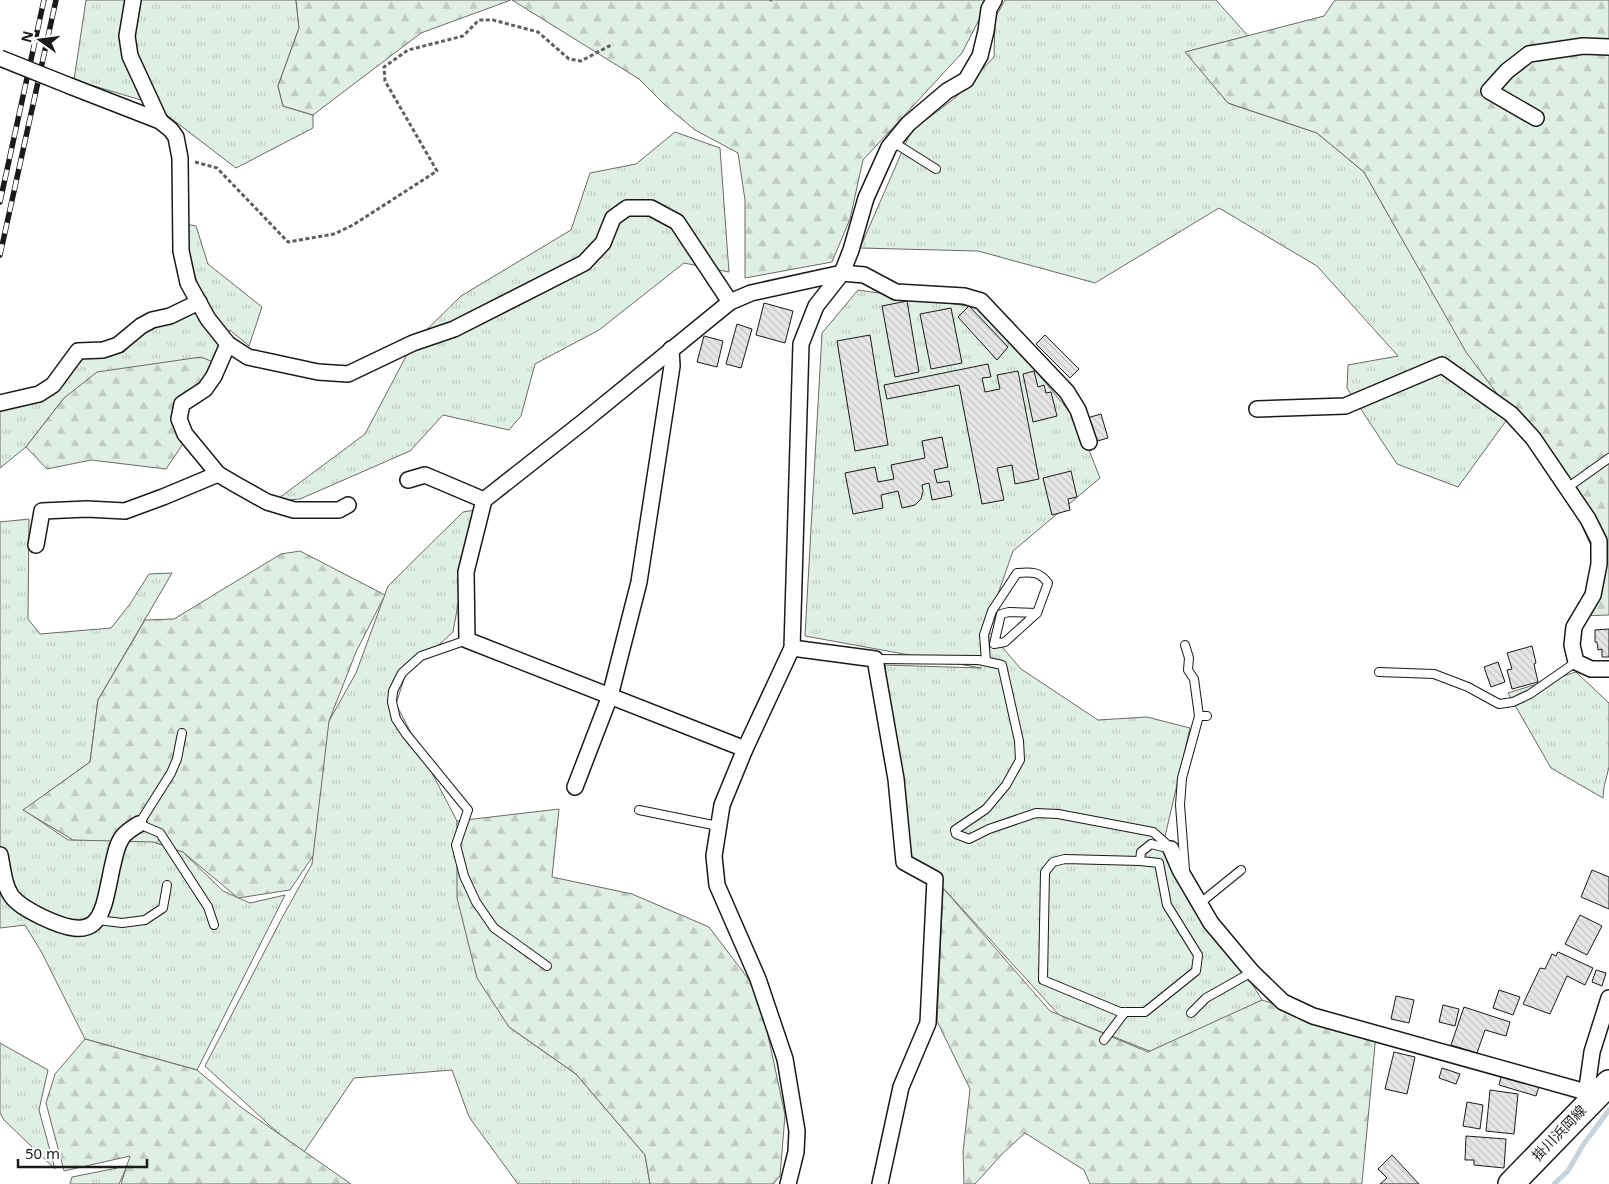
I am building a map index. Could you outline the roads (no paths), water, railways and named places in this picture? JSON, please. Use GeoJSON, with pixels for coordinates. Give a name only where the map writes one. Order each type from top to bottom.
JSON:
{"type":"FeatureCollection","features":[{"type":"Feature","properties":{"kind":"main road","name":"掛川浜岡線"},"geometry":{"type":"LineString","coordinates":[[1511,1184],[1593,1094]]}},
{"type":"Feature","properties":{"kind":"street"},"geometry":{"type":"LineString","coordinates":[[133,0],[127,36],[130,56],[160,121]]}},
{"type":"Feature","properties":{"kind":"street"},"geometry":{"type":"LineString","coordinates":[[788,1184],[796,1152],[797,1131],[785,1059],[758,979],[718,885],[714,856],[722,805],[745,749],[792,648],[801,344],[816,306],[842,273],[851,250],[866,198],[889,147],[908,124],[947,91],[966,80],[980,56],[989,9],[994,0]]}},
{"type":"Feature","properties":{"kind":"street"},"geometry":{"type":"LineString","coordinates":[[1536,118],[1489,91],[1507,71],[1529,54],[1583,46],[1609,47]]}},
{"type":"Feature","properties":{"kind":"street"},"geometry":{"type":"LineString","coordinates":[[0,58],[160,121],[171,130],[176,138],[180,158],[180,251],[188,283],[208,319],[228,344],[248,357],[318,372],[348,374],[413,343],[454,329],[584,263],[603,243],[613,218],[626,208],[651,208],[677,222],[730,302]]}},
{"type":"Feature","properties":{"kind":"street"},"geometry":{"type":"LineString","coordinates":[[745,749],[468,640],[466,572],[484,500],[730,302],[751,293],[842,273],[864,274],[896,292],[964,296],[981,301],[1066,392],[1078,410],[1089,442]]}},
{"type":"Feature","properties":{"kind":"street"},"geometry":{"type":"LineString","coordinates":[[1,404],[40,394],[53,385],[78,350],[103,350],[118,346],[146,323],[170,316],[198,302]]}},
{"type":"Feature","properties":{"kind":"street"},"geometry":{"type":"LineString","coordinates":[[228,344],[214,376],[205,390],[182,404],[179,419],[185,434],[218,474],[267,502],[294,510],[339,510],[348,505]]}},
{"type":"Feature","properties":{"kind":"street"},"geometry":{"type":"LineString","coordinates":[[575,787],[610,696],[639,582],[672,366],[671,349]]}},
{"type":"Feature","properties":{"kind":"street"},"geometry":{"type":"LineString","coordinates":[[1258,409],[1345,406],[1442,365],[1511,414],[1533,438],[1588,519],[1598,541],[1599,564],[1592,594],[1574,627],[1572,644],[1576,662],[1592,669],[1609,669]]}},
{"type":"Feature","properties":{"kind":"street"},"geometry":{"type":"LineString","coordinates":[[36,545],[42,511],[87,509],[125,511],[218,474]]}},
{"type":"Feature","properties":{"kind":"street"},"geometry":{"type":"LineString","coordinates":[[408,480],[425,475],[484,500]]}},
{"type":"Feature","properties":{"kind":"street"},"geometry":{"type":"LineString","coordinates":[[792,648],[875,659],[896,779],[904,862],[935,879],[928,1023],[901,1086],[880,1184]]}},
{"type":"Feature","properties":{"kind":"street"},"geometry":{"type":"LineString","coordinates":[[0,855],[6,887],[15,901],[62,927],[83,930],[98,920],[105,902],[116,852],[124,836],[139,824]]}},
{"type":"Feature","properties":{"kind":"street"},"geometry":{"type":"LineString","coordinates":[[1171,849],[1185,880],[1211,923],[1252,972],[1283,1002],[1313,1016],[1593,1094],[1592,1052],[1609,998]]}},
{"type":"Feature","properties":{"kind":"lane"},"geometry":{"type":"LineString","coordinates":[[893,142],[936,169]]}},
{"type":"Feature","properties":{"kind":"lane"},"geometry":{"type":"LineString","coordinates":[[1567,488],[1609,458]]}},
{"type":"Feature","properties":{"kind":"lane"},"geometry":{"type":"LineString","coordinates":[[986,661],[984,635],[992,611],[1017,573],[1030,572],[1042,576],[1048,583],[1037,613],[1005,642],[994,644],[1001,614]]}},
{"type":"Feature","properties":{"kind":"lane"},"geometry":{"type":"LineString","coordinates":[[992,611],[1001,614],[1010,612],[1037,613]]}},
{"type":"Feature","properties":{"kind":"lane"},"geometry":{"type":"LineString","coordinates":[[468,640],[421,656],[402,674],[393,691],[392,702],[396,719],[468,810],[456,845],[464,876],[476,902],[494,928],[547,966]]}},
{"type":"Feature","properties":{"kind":"lane"},"geometry":{"type":"LineString","coordinates":[[1185,645],[1189,658],[1188,670],[1194,679],[1199,716],[1182,778],[1180,806],[1185,880]]}},
{"type":"Feature","properties":{"kind":"lane"},"geometry":{"type":"LineString","coordinates":[[875,659],[980,660],[1002,666],[1019,741],[1020,760],[1006,785],[986,809],[955,830],[956,834],[969,839],[989,829],[1036,813],[1058,814],[1153,832],[1171,849]]}},
{"type":"Feature","properties":{"kind":"lane"},"geometry":{"type":"LineString","coordinates":[[1379,672],[1434,674],[1468,687],[1499,704],[1514,702],[1530,694],[1576,662]]}},
{"type":"Feature","properties":{"kind":"lane"},"geometry":{"type":"LineString","coordinates":[[1199,716],[1207,716]]}},
{"type":"Feature","properties":{"kind":"lane"},"geometry":{"type":"LineString","coordinates":[[182,733],[177,759],[171,773],[139,824],[160,834],[208,907],[214,925]]}},
{"type":"Feature","properties":{"kind":"lane"},"geometry":{"type":"LineString","coordinates":[[639,810],[718,826]]}},
{"type":"Feature","properties":{"kind":"lane"},"geometry":{"type":"LineString","coordinates":[[1140,861],[1141,852],[1151,844],[1171,849]]}},
{"type":"Feature","properties":{"kind":"lane"},"geometry":{"type":"LineString","coordinates":[[1065,858],[1140,861],[1159,863],[1167,905],[1198,955],[1196,971],[1146,1012],[1120,1012],[1043,980],[1045,872],[1053,862],[1065,858]]}},
{"type":"Feature","properties":{"kind":"lane"},"geometry":{"type":"LineString","coordinates":[[1200,904],[1241,870]]}},
{"type":"Feature","properties":{"kind":"lane"},"geometry":{"type":"LineString","coordinates":[[98,920],[122,923],[145,920],[163,908],[168,885]]}},
{"type":"Feature","properties":{"kind":"lane"},"geometry":{"type":"LineString","coordinates":[[1191,1013],[1206,998],[1252,972]]}},
{"type":"Feature","properties":{"kind":"lane"},"geometry":{"type":"LineString","coordinates":[[1104,1040],[1125,1012]]}},
{"type":"Feature","properties":{"kind":"waterway"},"geometry":{"type":"LineString","coordinates":[[1554,1184],[1568,1171],[1583,1145],[1609,1110]]}},
{"type":"Feature","properties":{"kind":"railway"},"geometry":{"type":"LineString","coordinates":[[0,202],[44,0]]}},
{"type":"Feature","properties":{"kind":"railway"},"geometry":{"type":"LineString","coordinates":[[0,255],[56,0]]}}]}
